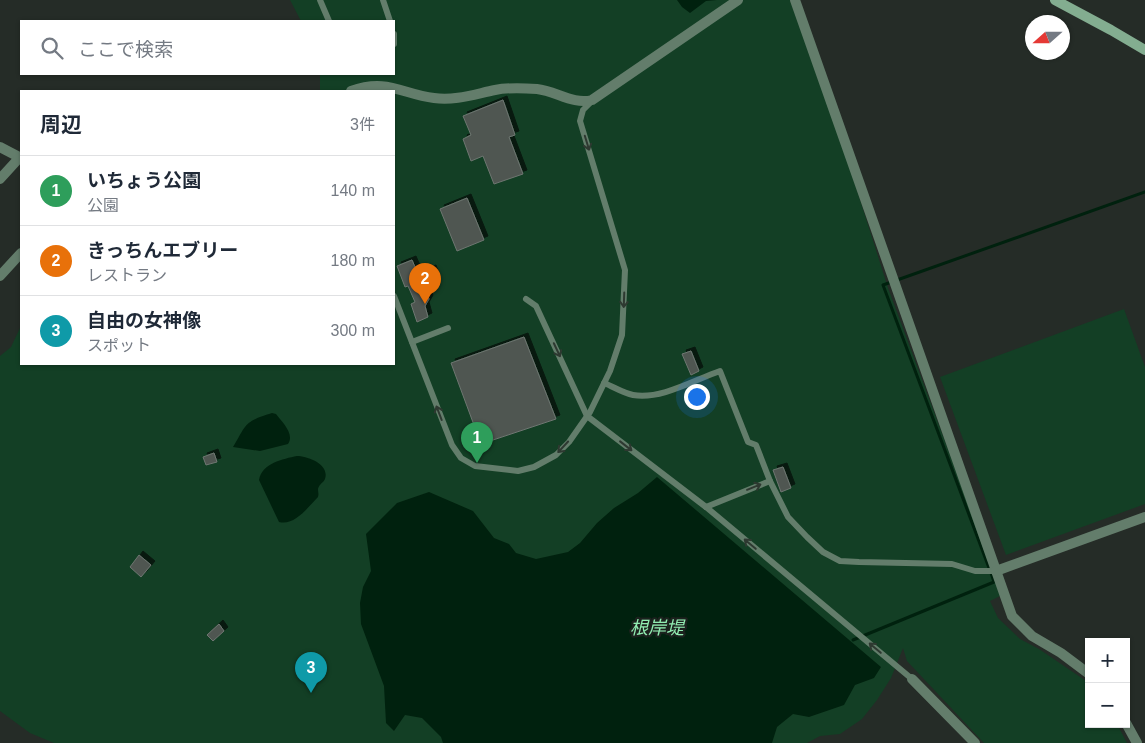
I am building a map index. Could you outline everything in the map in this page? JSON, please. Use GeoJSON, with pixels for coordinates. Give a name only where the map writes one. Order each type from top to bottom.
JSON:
{"type":"FeatureCollection","features":[{"type":"Feature","properties":{"kind":"street"},"geometry":{"type":"LineString","coordinates":[[356,90],[373,86],[392,86],[434,98],[448,99],[521,87],[542,89],[574,101],[584,102],[592,100],[738,0]]}},
{"type":"Feature","properties":{"kind":"street"},"geometry":{"type":"LineString","coordinates":[[795,0],[1012,616],[1032,636],[1085,671]]}},
{"type":"Feature","properties":{"kind":"street"},"geometry":{"type":"LineString","coordinates":[[1055,0],[1145,50]]}},
{"type":"Feature","properties":{"kind":"street"},"geometry":{"type":"LineString","coordinates":[[0,148],[20,158],[0,178]]}},
{"type":"Feature","properties":{"kind":"street"},"geometry":{"type":"LineString","coordinates":[[0,276],[20,254]]}},
{"type":"Feature","properties":{"kind":"street"},"geometry":{"type":"LineString","coordinates":[[996,571],[1145,517]]}},
{"type":"Feature","properties":{"kind":"street"},"geometry":{"type":"LineString","coordinates":[[912,680],[975,743]]}},
{"type":"Feature","properties":{"kind":"street"},"geometry":{"type":"LineString","coordinates":[[1129,728],[1137,743]]}},
{"type":"Feature","properties":{"kind":"lane"},"geometry":{"type":"LineString","coordinates":[[320,0],[329,20]]}},
{"type":"Feature","properties":{"kind":"lane"},"geometry":{"type":"LineString","coordinates":[[383,0],[390,20]]}},
{"type":"Feature","properties":{"kind":"lane"},"geometry":{"type":"LineString","coordinates":[[395,299],[452,445],[461,458],[474,466],[518,471],[534,467],[556,456],[569,442],[587,416],[604,383],[622,335],[625,270],[580,121],[583,110],[592,100]]}},
{"type":"Feature","properties":{"kind":"lane"},"geometry":{"type":"LineString","coordinates":[[526,299],[536,306],[587,416],[706,507],[912,680]]}},
{"type":"Feature","properties":{"kind":"lane"},"geometry":{"type":"LineString","coordinates":[[412,342],[448,328]]}},
{"type":"Feature","properties":{"kind":"lane"},"geometry":{"type":"LineString","coordinates":[[604,383],[631,395],[657,395],[720,370],[748,442],[756,445],[770,481],[788,517],[823,552],[840,561],[952,564],[975,571],[996,571]]}},
{"type":"Feature","properties":{"kind":"lane"},"geometry":{"type":"LineString","coordinates":[[706,507],[770,481]]}},
{"type":"Feature","properties":{"kind":"shaded area"},"geometry":{"type":"Polygon","coordinates":[[[290,0],[790,0],[850,168],[888,288],[990,562],[1000,596],[990,601],[998,618],[1020,639],[1039,649],[1085,680],[1085,728],[1119,728],[1127,743],[984,743],[907,661],[903,648],[891,678],[862,719],[840,734],[820,736],[807,743],[54,743],[30,733],[0,711],[0,356],[11,347],[20,328],[20,365],[395,365],[395,90],[320,90],[320,75],[395,75],[395,20],[300,20],[290,0]]]}},
{"type":"Feature","properties":{"kind":"shaded area"},"geometry":{"type":"Polygon","coordinates":[[[1124,309],[1145,367],[1145,504],[1006,555],[940,377],[1124,309]]]}},
{"type":"Feature","properties":{"kind":"water"},"geometry":{"type":"Polygon","coordinates":[[[677,0],[717,0],[706,1],[690,13],[677,0]]]}},
{"type":"Feature","properties":{"kind":"water"},"geometry":{"type":"Polygon","coordinates":[[[272,413],[276,414],[287,428],[290,436],[288,444],[260,451],[233,447],[247,425],[256,419],[272,413]]]}},
{"type":"Feature","properties":{"kind":"water"},"geometry":{"type":"Polygon","coordinates":[[[297,456],[312,459],[321,465],[326,474],[325,479],[318,489],[318,497],[305,510],[290,521],[279,522],[259,480],[264,469],[280,460],[297,456]]]}},
{"type":"Feature","properties":{"kind":"water","name":"根岸堤"},"geometry":{"type":"Polygon","coordinates":[[[657,477],[881,667],[874,678],[855,685],[844,705],[809,717],[793,714],[777,727],[772,743],[443,743],[441,737],[422,718],[405,715],[394,731],[386,723],[384,686],[361,624],[360,603],[363,587],[371,571],[366,534],[397,503],[429,492],[473,511],[494,538],[509,544],[516,553],[536,559],[568,552],[580,543],[597,523],[614,508],[638,493],[657,477]]]}},
{"type":"Feature","properties":{"kind":"building"},"geometry":{"type":"Polygon","coordinates":[[[503,100],[515,135],[509,137],[523,174],[494,184],[483,156],[471,161],[463,139],[471,135],[463,116],[503,100]]]}},
{"type":"Feature","properties":{"kind":"building"},"geometry":{"type":"Polygon","coordinates":[[[467,198],[484,240],[457,251],[440,209],[467,198]]]}},
{"type":"Feature","properties":{"kind":"building"},"geometry":{"type":"Polygon","coordinates":[[[412,260],[418,274],[432,269],[436,280],[423,284],[429,299],[425,306],[428,317],[417,322],[411,304],[415,302],[408,286],[405,287],[397,266],[412,260]]]}},
{"type":"Feature","properties":{"kind":"building"},"geometry":{"type":"Polygon","coordinates":[[[524,337],[556,419],[481,444],[451,363],[524,337]]]}},
{"type":"Feature","properties":{"kind":"building"},"geometry":{"type":"Polygon","coordinates":[[[691,351],[699,371],[691,375],[682,354],[691,351]]]}},
{"type":"Feature","properties":{"kind":"building"},"geometry":{"type":"Polygon","coordinates":[[[214,453],[217,462],[206,465],[203,457],[214,453]]]}},
{"type":"Feature","properties":{"kind":"building"},"geometry":{"type":"Polygon","coordinates":[[[783,467],[791,488],[781,492],[773,470],[783,467]]]}},
{"type":"Feature","properties":{"kind":"building"},"geometry":{"type":"Polygon","coordinates":[[[139,555],[151,565],[141,577],[130,567],[139,555]]]}},
{"type":"Feature","properties":{"kind":"building"},"geometry":{"type":"Polygon","coordinates":[[[219,624],[224,631],[213,641],[207,635],[219,624]]]}},
{"type":"Feature","properties":{"kind":"waterway"},"geometry":{"type":"LineString","coordinates":[[989,568],[883,285],[1145,192]]}},
{"type":"Feature","properties":{"kind":"waterway"},"geometry":{"type":"LineString","coordinates":[[853,640],[994,582],[991,573]]}},
{"type":"Feature","properties":{"kind":"place","name":"きっちんエブリー"},"geometry":{"type":"Point","coordinates":[425,304]}},
{"type":"Feature","properties":{"kind":"place","name":"いちょう公園"},"geometry":{"type":"Point","coordinates":[477,463]}},
{"type":"Feature","properties":{"kind":"place","name":"自由の女神像"},"geometry":{"type":"Point","coordinates":[311,693]}}]}
